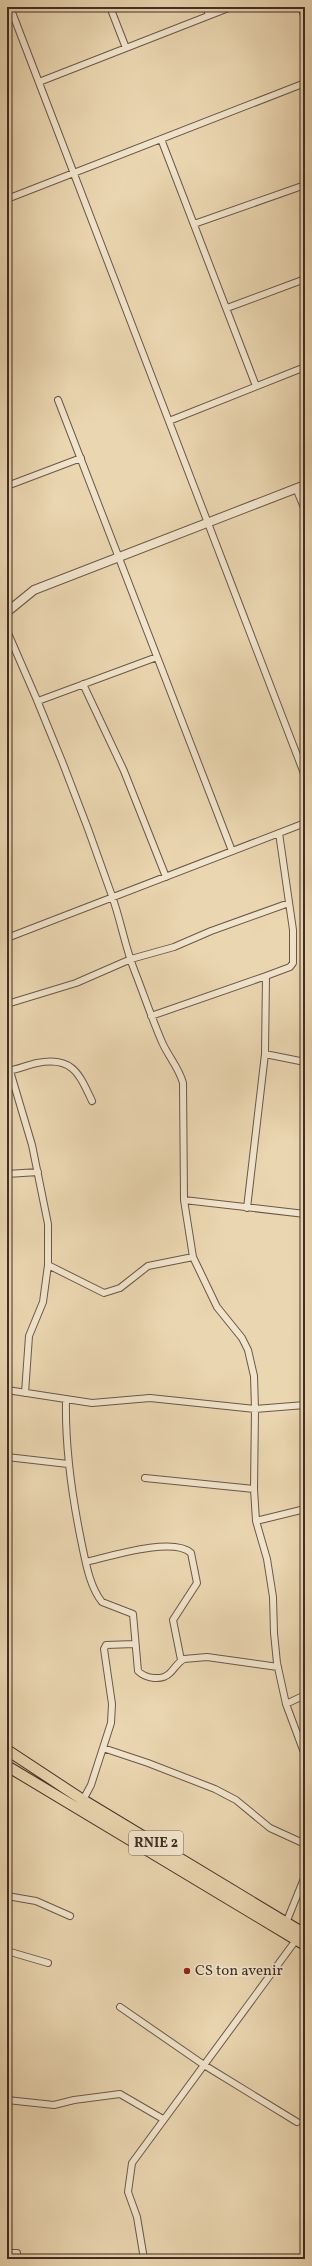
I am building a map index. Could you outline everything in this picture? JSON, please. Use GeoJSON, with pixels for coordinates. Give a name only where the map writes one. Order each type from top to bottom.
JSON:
{"type":"FeatureCollection","features":[{"type":"Feature","properties":{"kind":"highway","name":"RNIE 2"},"geometry":{"type":"LineString","coordinates":[[7,1750],[83,1800],[150,1839],[305,1934]]}},
{"type":"Feature","properties":{"kind":"highway","name":"RNIE 2"},"geometry":{"type":"LineString","coordinates":[[7,1766],[305,1945]]}},
{"type":"Feature","properties":{"kind":"street"},"geometry":{"type":"LineString","coordinates":[[10,7],[305,776]]}},
{"type":"Feature","properties":{"kind":"street"},"geometry":{"type":"LineString","coordinates":[[110,7],[126,48]]}},
{"type":"Feature","properties":{"kind":"street"},"geometry":{"type":"LineString","coordinates":[[206,7],[210,15]]}},
{"type":"Feature","properties":{"kind":"street"},"geometry":{"type":"LineString","coordinates":[[39,82],[231,7]]}},
{"type":"Feature","properties":{"kind":"street"},"geometry":{"type":"LineString","coordinates":[[301,7],[305,18]]}},
{"type":"Feature","properties":{"kind":"street"},"geometry":{"type":"LineString","coordinates":[[7,199],[305,83]]}},
{"type":"Feature","properties":{"kind":"street"},"geometry":{"type":"LineString","coordinates":[[161,139],[256,386]]}},
{"type":"Feature","properties":{"kind":"street"},"geometry":{"type":"LineString","coordinates":[[194,224],[305,185]]}},
{"type":"Feature","properties":{"kind":"street"},"geometry":{"type":"LineString","coordinates":[[227,308],[305,279]]}},
{"type":"Feature","properties":{"kind":"street"},"geometry":{"type":"LineString","coordinates":[[169,421],[305,368]]}},
{"type":"Feature","properties":{"kind":"street"},"geometry":{"type":"LineString","coordinates":[[58,400],[232,851]]}},
{"type":"Feature","properties":{"kind":"street"},"geometry":{"type":"LineString","coordinates":[[7,486],[81,458]]}},
{"type":"Feature","properties":{"kind":"street"},"geometry":{"type":"LineString","coordinates":[[7,612],[34,590],[305,485]]}},
{"type":"Feature","properties":{"kind":"street"},"geometry":{"type":"LineString","coordinates":[[296,488],[305,510]]}},
{"type":"Feature","properties":{"kind":"street"},"geometry":{"type":"LineString","coordinates":[[7,631],[38,701],[113,898],[131,959],[151,1016],[183,1083],[184,1200],[193,1257],[217,1307],[242,1338],[248,1350],[254,1376],[254,1489],[256,1521],[267,1558],[274,1597],[274,1633],[278,1667],[286,1704],[305,1755]]}},
{"type":"Feature","properties":{"kind":"street"},"geometry":{"type":"LineString","coordinates":[[38,701],[157,657]]}},
{"type":"Feature","properties":{"kind":"street"},"geometry":{"type":"LineString","coordinates":[[83,684],[124,771],[166,877]]}},
{"type":"Feature","properties":{"kind":"street"},"geometry":{"type":"LineString","coordinates":[[7,938],[305,823]]}},
{"type":"Feature","properties":{"kind":"street"},"geometry":{"type":"LineString","coordinates":[[151,1016],[266,976],[290,966],[293,963],[293,930],[279,833]]}},
{"type":"Feature","properties":{"kind":"street"},"geometry":{"type":"LineString","coordinates":[[7,1004],[76,983],[131,959],[174,947],[211,931],[289,903]]}},
{"type":"Feature","properties":{"kind":"street"},"geometry":{"type":"LineString","coordinates":[[247,1208],[265,1054],[266,976]]}},
{"type":"Feature","properties":{"kind":"street"},"geometry":{"type":"LineString","coordinates":[[265,1054],[305,1062]]}},
{"type":"Feature","properties":{"kind":"street"},"geometry":{"type":"LineString","coordinates":[[25,1393],[29,1336],[43,1302],[48,1265],[48,1224],[38,1172],[8,1071],[37,1063],[61,1061],[70,1066],[81,1077],[92,1101]]}},
{"type":"Feature","properties":{"kind":"street"},"geometry":{"type":"LineString","coordinates":[[7,1174],[38,1172]]}},
{"type":"Feature","properties":{"kind":"street"},"geometry":{"type":"LineString","coordinates":[[184,1200],[305,1214]]}},
{"type":"Feature","properties":{"kind":"street"},"geometry":{"type":"LineString","coordinates":[[48,1265],[104,1293],[120,1288],[148,1266],[193,1257]]}},
{"type":"Feature","properties":{"kind":"street"},"geometry":{"type":"LineString","coordinates":[[7,1390],[92,1403],[150,1398],[255,1409],[305,1405]]}},
{"type":"Feature","properties":{"kind":"street"},"geometry":{"type":"LineString","coordinates":[[66,1400],[68,1464],[86,1562],[91,1578],[102,1602],[132,1614],[138,1671],[149,1678],[166,1675],[181,1660],[207,1657],[278,1667]]}},
{"type":"Feature","properties":{"kind":"street"},"geometry":{"type":"LineString","coordinates":[[7,1457],[68,1464]]}},
{"type":"Feature","properties":{"kind":"street"},"geometry":{"type":"LineString","coordinates":[[145,1478],[254,1489]]}},
{"type":"Feature","properties":{"kind":"street"},"geometry":{"type":"LineString","coordinates":[[256,1521],[305,1509]]}},
{"type":"Feature","properties":{"kind":"street"},"geometry":{"type":"LineString","coordinates":[[86,1562],[151,1548],[180,1547],[191,1553],[197,1583],[173,1620],[181,1660]]}},
{"type":"Feature","properties":{"kind":"street"},"geometry":{"type":"LineString","coordinates":[[83,1800],[91,1785],[111,1723],[112,1704],[104,1649],[106,1646],[135,1644]]}},
{"type":"Feature","properties":{"kind":"street"},"geometry":{"type":"LineString","coordinates":[[286,1704],[305,1695]]}},
{"type":"Feature","properties":{"kind":"street"},"geometry":{"type":"LineString","coordinates":[[103,1748],[148,1763],[215,1790],[236,1800],[270,1828],[305,1844]]}},
{"type":"Feature","properties":{"kind":"street"},"geometry":{"type":"LineString","coordinates":[[286,1923],[305,1876]]}},
{"type":"Feature","properties":{"kind":"street"},"geometry":{"type":"LineString","coordinates":[[7,1896],[36,1901],[70,1916]]}},
{"type":"Feature","properties":{"kind":"street"},"geometry":{"type":"LineString","coordinates":[[144,2259],[137,2217],[128,2192],[132,2163],[296,1940]]}},
{"type":"Feature","properties":{"kind":"street"},"geometry":{"type":"LineString","coordinates":[[7,1951],[48,1963]]}},
{"type":"Feature","properties":{"kind":"street"},"geometry":{"type":"LineString","coordinates":[[120,2007],[204,2065],[296,2122]]}},
{"type":"Feature","properties":{"kind":"street"},"geometry":{"type":"LineString","coordinates":[[7,2100],[54,2105],[74,2100],[120,2094],[163,2120]]}},
{"type":"Feature","properties":{"kind":"street"},"geometry":{"type":"LineString","coordinates":[[7,2253],[17,2252]]}},
{"type":"Feature","properties":{"kind":"place","name":"CS ton avenir"},"geometry":{"type":"Point","coordinates":[187,1971]}}]}
